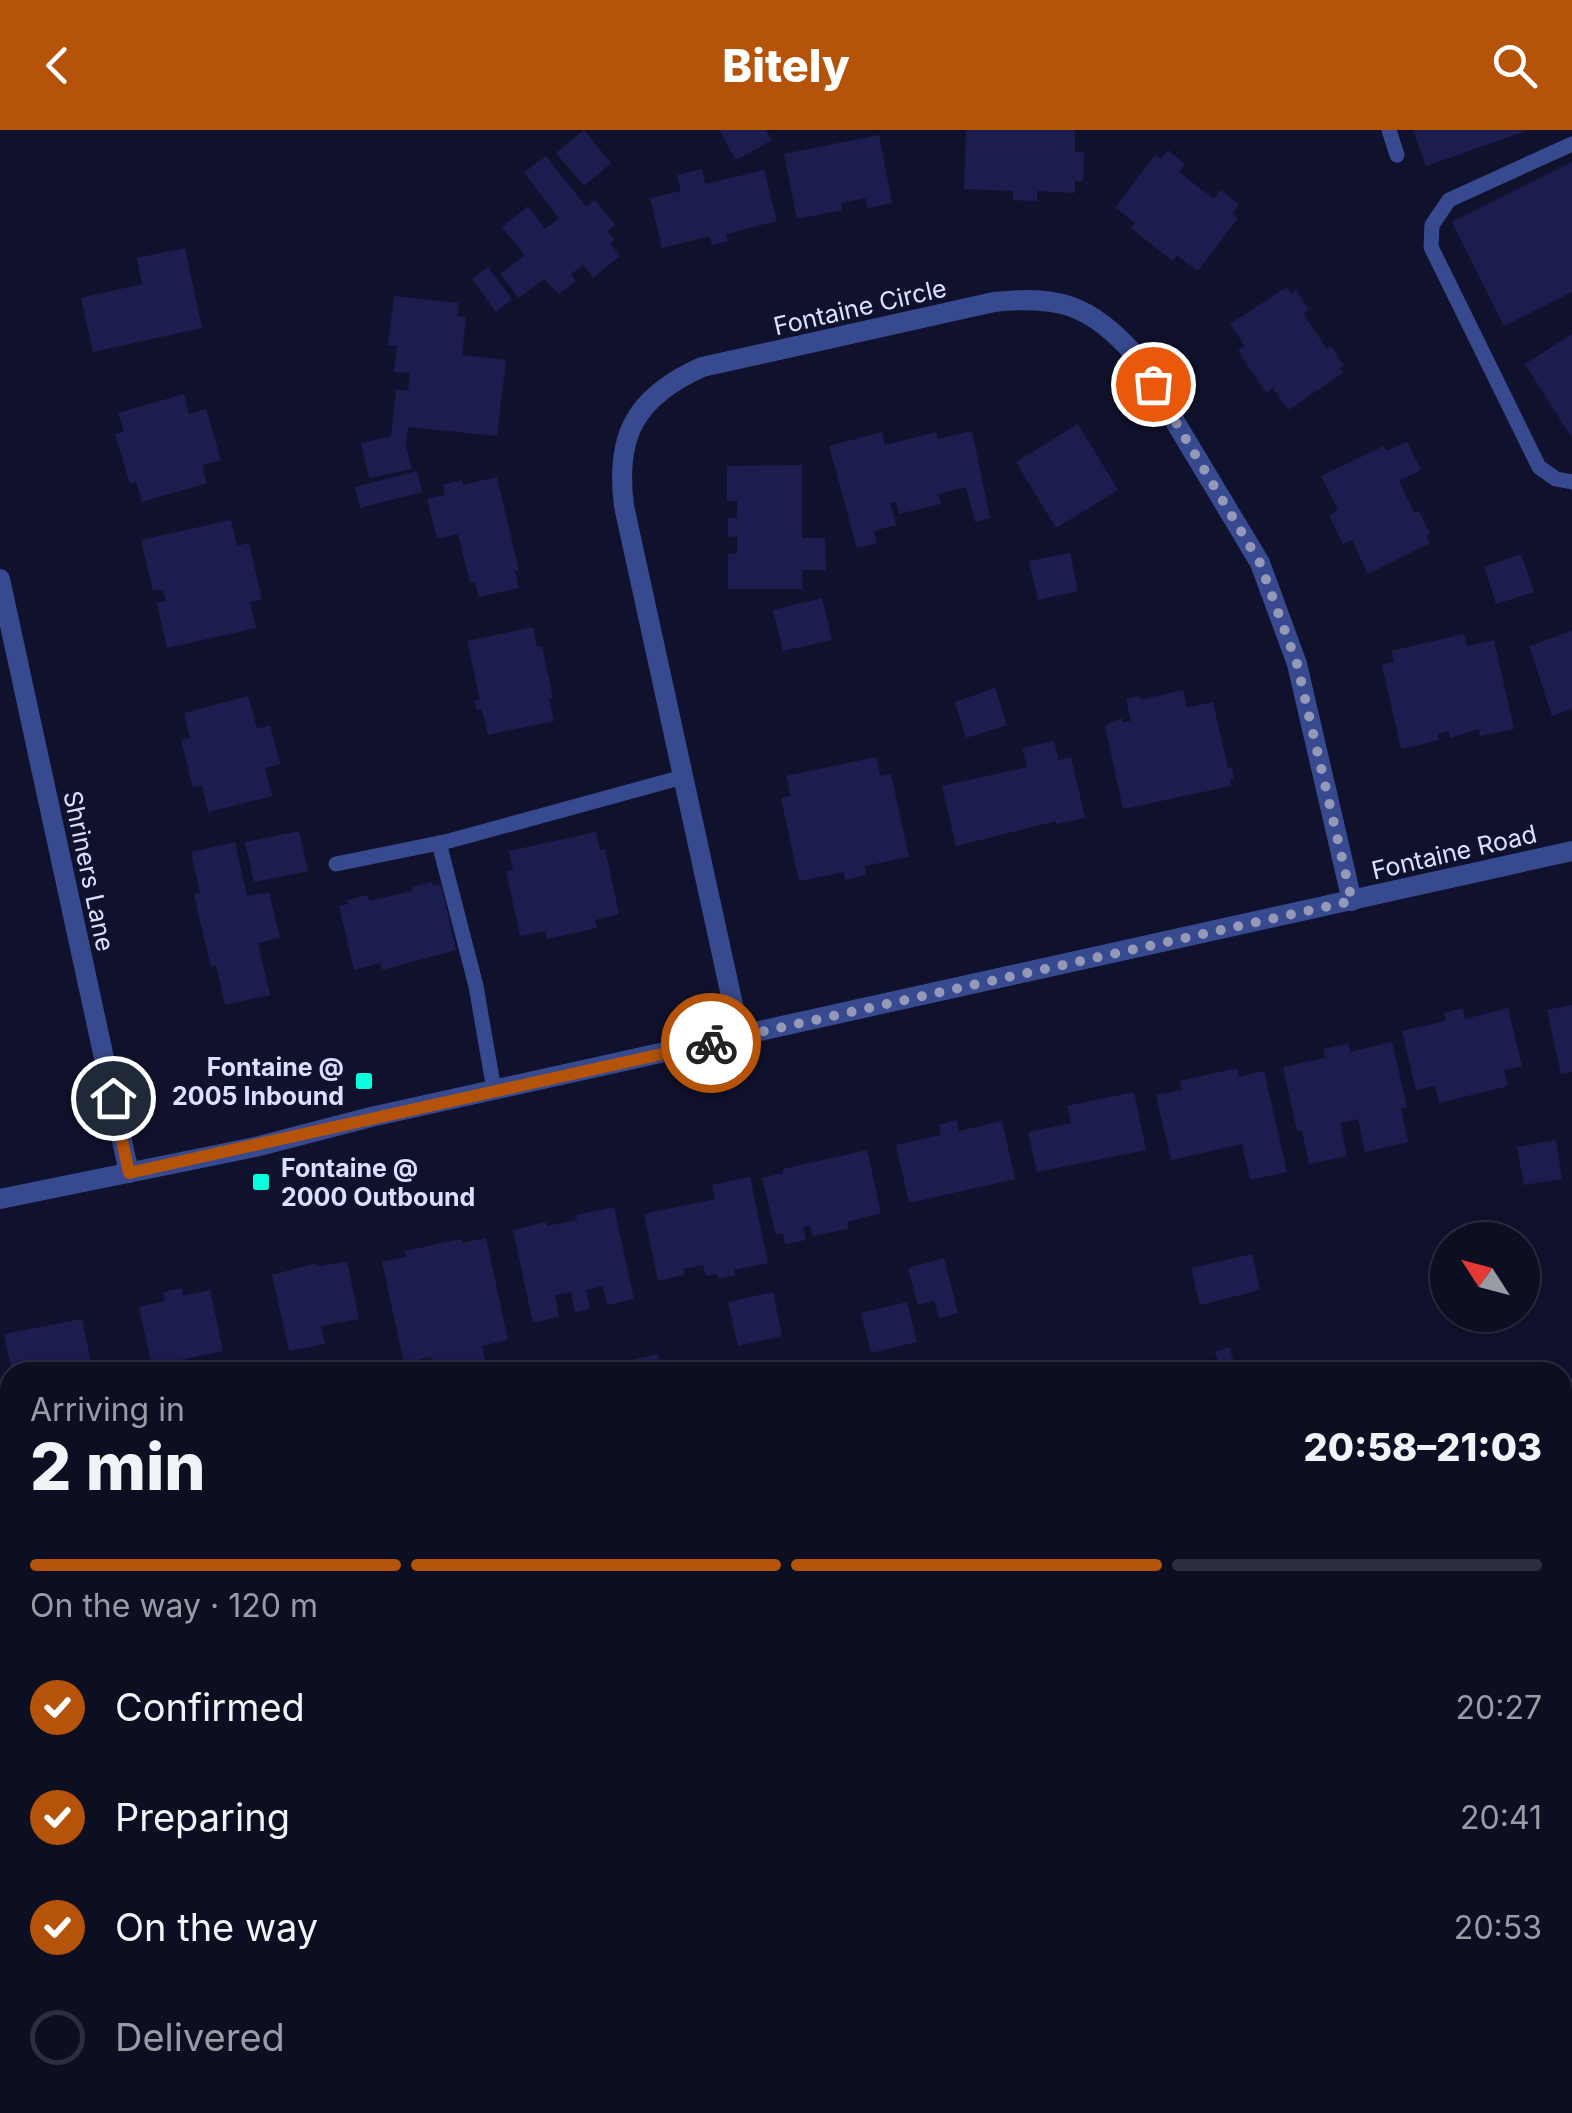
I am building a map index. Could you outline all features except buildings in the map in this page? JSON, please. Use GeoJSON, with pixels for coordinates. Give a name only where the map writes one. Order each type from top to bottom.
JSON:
{"type":"FeatureCollection","features":[{"type":"Feature","properties":{"kind":"street","name":"Fontaine Circle"},"geometry":{"type":"LineString","coordinates":[[740,1037],[624,506],[620,470],[624,440],[652,399],[683,376],[702,368],[994,302],[1046,298],[1089,313],[1114,330],[1135,354],[1260,563],[1297,664],[1352,901]]}},
{"type":"Feature","properties":{"kind":"street","name":"Shriners Lane"},"geometry":{"type":"LineString","coordinates":[[0,579],[129,1173]]}},
{"type":"Feature","properties":{"kind":"street","name":"Fontaine Road"},"geometry":{"type":"LineString","coordinates":[[0,1199],[255,1147],[494,1090],[1572,851]]}},
{"type":"Feature","properties":{"kind":"lane"},"geometry":{"type":"LineString","coordinates":[[1389,130],[1397,155]]}},
{"type":"Feature","properties":{"kind":"lane"},"geometry":{"type":"LineString","coordinates":[[1572,144],[1449,200],[1432,225],[1431,247],[1539,467],[1556,479],[1572,482]]}},
{"type":"Feature","properties":{"kind":"lane"},"geometry":{"type":"LineString","coordinates":[[336,864],[439,843],[683,777]]}},
{"type":"Feature","properties":{"kind":"lane"},"geometry":{"type":"LineString","coordinates":[[439,843],[476,986],[494,1090]]}},
{"type":"Feature","properties":{"kind":"way so far"},"geometry":{"type":"LineString","coordinates":[[711,1043],[1352,901],[1297,664],[1260,563],[1153,384]]}},
{"type":"Feature","properties":{"kind":"place","name":"Fontaine @ 2005 Inbound"},"geometry":{"type":"Point","coordinates":[364,1081]}},
{"type":"Feature","properties":{"kind":"place","name":"Fontaine @ 2000 Outbound"},"geometry":{"type":"Point","coordinates":[261,1182]}},
{"type":"Feature","properties":{"kind":"route"},"geometry":{"type":"LineString","coordinates":[[113,1098],[129,1173],[711,1043]]}}]}
